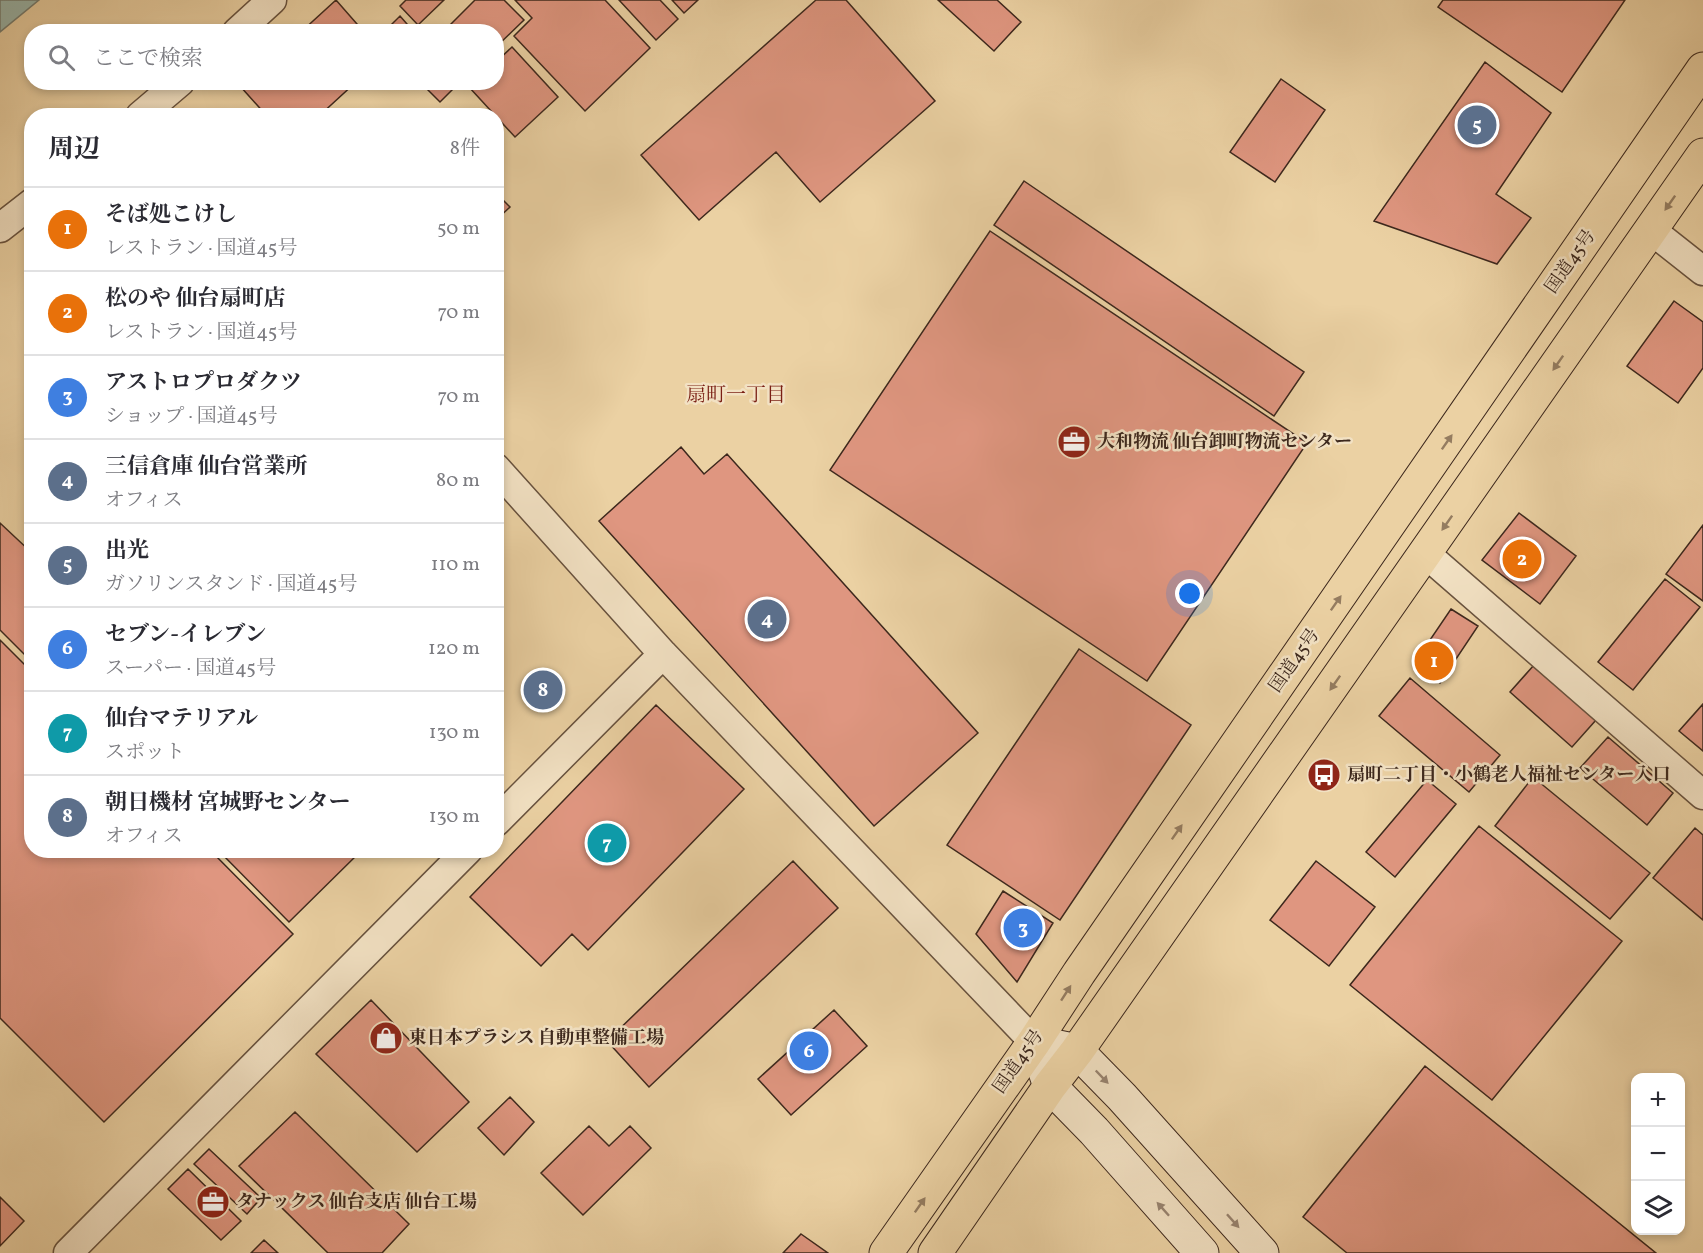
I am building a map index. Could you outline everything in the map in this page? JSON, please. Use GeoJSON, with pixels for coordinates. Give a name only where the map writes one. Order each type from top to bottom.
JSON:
{"type":"FeatureCollection","features":[{"type":"Feature","properties":{"kind":"highway","name":"国道45号"},"geometry":{"type":"LineString","coordinates":[[886,1253],[1034,1042],[1079,973],[1703,69]]}},
{"type":"Feature","properties":{"kind":"highway"},"geometry":{"type":"LineString","coordinates":[[936,1253],[1050,1086],[1077,1051],[1426,554],[1703,155]]}},
{"type":"Feature","properties":{"kind":"street"},"geometry":{"type":"LineString","coordinates":[[246,24],[272,0]]}},
{"type":"Feature","properties":{"kind":"street"},"geometry":{"type":"LineString","coordinates":[[155,108],[174,98]]}},
{"type":"Feature","properties":{"kind":"street"},"geometry":{"type":"LineString","coordinates":[[0,228],[24,209]]}},
{"type":"Feature","properties":{"kind":"street"},"geometry":{"type":"LineString","coordinates":[[1651,230],[1703,271]]}},
{"type":"Feature","properties":{"kind":"street"},"geometry":{"type":"LineString","coordinates":[[504,477],[663,654],[1034,1042],[1050,1086],[1095,1131],[1202,1253]]}},
{"type":"Feature","properties":{"kind":"street"},"geometry":{"type":"LineString","coordinates":[[1426,554],[1703,795]]}},
{"type":"Feature","properties":{"kind":"street"},"geometry":{"type":"LineString","coordinates":[[504,814],[663,654]]}},
{"type":"Feature","properties":{"kind":"street"},"geometry":{"type":"LineString","coordinates":[[68,1253],[460,858]]}},
{"type":"Feature","properties":{"kind":"street"},"geometry":{"type":"LineString","coordinates":[[1034,1042],[1077,1051],[1122,1097],[1262,1253]]}},
{"type":"Feature","properties":{"kind":"shaded area"},"geometry":{"type":"Polygon","coordinates":[[[0,0],[39,0],[0,32],[0,0]]]}},
{"type":"Feature","properties":{"kind":"building"},"geometry":{"type":"Polygon","coordinates":[[[336,0],[357,24],[310,24],[336,0]]]}},
{"type":"Feature","properties":{"kind":"building"},"geometry":{"type":"Polygon","coordinates":[[[406,0],[444,0],[419,24],[400,6],[406,0]]]}},
{"type":"Feature","properties":{"kind":"building"},"geometry":{"type":"Polygon","coordinates":[[[475,0],[504,0],[524,20],[504,39],[504,24],[451,24],[475,0]]]}},
{"type":"Feature","properties":{"kind":"building"},"geometry":{"type":"Polygon","coordinates":[[[515,0],[605,0],[650,48],[585,111],[514,36],[532,18],[515,0]]]}},
{"type":"Feature","properties":{"kind":"building"},"geometry":{"type":"Polygon","coordinates":[[[619,0],[660,0],[678,19],[656,40],[619,0]]]}},
{"type":"Feature","properties":{"kind":"building"},"geometry":{"type":"Polygon","coordinates":[[[672,0],[698,0],[684,13],[672,0]]]}},
{"type":"Feature","properties":{"kind":"building"},"geometry":{"type":"Polygon","coordinates":[[[816,0],[846,0],[935,101],[820,202],[776,152],[699,220],[641,155],[816,0]]]}},
{"type":"Feature","properties":{"kind":"building"},"geometry":{"type":"Polygon","coordinates":[[[938,0],[997,0],[1021,22],[994,51],[938,0]]]}},
{"type":"Feature","properties":{"kind":"building"},"geometry":{"type":"Polygon","coordinates":[[[1443,0],[1625,0],[1562,92],[1438,7],[1443,0]]]}},
{"type":"Feature","properties":{"kind":"building"},"geometry":{"type":"Polygon","coordinates":[[[400,16],[407,24],[392,24],[400,16]]]}},
{"type":"Feature","properties":{"kind":"building"},"geometry":{"type":"Polygon","coordinates":[[[512,47],[558,97],[515,137],[504,125],[504,108],[488,108],[472,90],[504,90],[504,54],[512,47]]]}},
{"type":"Feature","properties":{"kind":"building"},"geometry":{"type":"Polygon","coordinates":[[[1485,62],[1551,113],[1496,194],[1531,218],[1497,264],[1374,221],[1485,62]]]}},
{"type":"Feature","properties":{"kind":"building"},"geometry":{"type":"Polygon","coordinates":[[[1281,79],[1325,110],[1275,182],[1230,152],[1281,79]]]}},
{"type":"Feature","properties":{"kind":"building"},"geometry":{"type":"Polygon","coordinates":[[[244,90],[347,90],[328,108],[260,108],[244,90]]]}},
{"type":"Feature","properties":{"kind":"building"},"geometry":{"type":"Polygon","coordinates":[[[428,90],[452,90],[440,102],[428,90]]]}},
{"type":"Feature","properties":{"kind":"building"},"geometry":{"type":"Polygon","coordinates":[[[1024,181],[1304,372],[1274,416],[994,225],[1024,181]]]}},
{"type":"Feature","properties":{"kind":"building"},"geometry":{"type":"Polygon","coordinates":[[[504,201],[510,207],[504,213],[504,201]]]}},
{"type":"Feature","properties":{"kind":"building"},"geometry":{"type":"Polygon","coordinates":[[[990,231],[1307,443],[1147,681],[830,470],[990,231]]]}},
{"type":"Feature","properties":{"kind":"building"},"geometry":{"type":"Polygon","coordinates":[[[1674,301],[1703,322],[1703,368],[1678,403],[1627,366],[1674,301]]]}},
{"type":"Feature","properties":{"kind":"building"},"geometry":{"type":"Polygon","coordinates":[[[681,447],[704,474],[727,454],[978,733],[874,826],[599,521],[681,447]]]}},
{"type":"Feature","properties":{"kind":"building"},"geometry":{"type":"Polygon","coordinates":[[[1519,513],[1576,556],[1540,604],[1482,560],[1519,513]]]}},
{"type":"Feature","properties":{"kind":"building"},"geometry":{"type":"Polygon","coordinates":[[[0,523],[24,546],[24,654],[0,630],[0,523]]]}},
{"type":"Feature","properties":{"kind":"building"},"geometry":{"type":"Polygon","coordinates":[[[1703,525],[1703,601],[1666,574],[1703,525]]]}},
{"type":"Feature","properties":{"kind":"building"},"geometry":{"type":"Polygon","coordinates":[[[1665,579],[1700,607],[1633,690],[1598,662],[1665,579]]]}},
{"type":"Feature","properties":{"kind":"building"},"geometry":{"type":"Polygon","coordinates":[[[1451,609],[1478,626],[1440,683],[1413,665],[1451,609]]]}},
{"type":"Feature","properties":{"kind":"building"},"geometry":{"type":"Polygon","coordinates":[[[0,640],[24,664],[24,858],[218,858],[293,934],[104,1122],[0,1018],[0,640]]]}},
{"type":"Feature","properties":{"kind":"building"},"geometry":{"type":"Polygon","coordinates":[[[1079,649],[1191,725],[1060,920],[947,845],[1079,649]]]}},
{"type":"Feature","properties":{"kind":"building"},"geometry":{"type":"Polygon","coordinates":[[[1534,665],[1596,720],[1572,747],[1510,692],[1534,665]]]}},
{"type":"Feature","properties":{"kind":"building"},"geometry":{"type":"Polygon","coordinates":[[[1410,678],[1500,755],[1469,792],[1379,716],[1410,678]]]}},
{"type":"Feature","properties":{"kind":"building"},"geometry":{"type":"Polygon","coordinates":[[[1703,704],[1703,751],[1679,731],[1703,704]]]}},
{"type":"Feature","properties":{"kind":"building"},"geometry":{"type":"Polygon","coordinates":[[[656,705],[744,789],[588,950],[572,934],[541,966],[470,897],[656,705]]]}},
{"type":"Feature","properties":{"kind":"building"},"geometry":{"type":"Polygon","coordinates":[[[1608,737],[1673,793],[1647,825],[1580,768],[1608,737]]]}},
{"type":"Feature","properties":{"kind":"building"},"geometry":{"type":"Polygon","coordinates":[[[1533,777],[1650,873],[1610,919],[1495,826],[1533,777]]]}},
{"type":"Feature","properties":{"kind":"building"},"geometry":{"type":"Polygon","coordinates":[[[1427,780],[1456,804],[1395,877],[1366,852],[1427,780]]]}},
{"type":"Feature","properties":{"kind":"building"},"geometry":{"type":"Polygon","coordinates":[[[1479,826],[1622,941],[1492,1100],[1350,985],[1479,826]]]}},
{"type":"Feature","properties":{"kind":"building"},"geometry":{"type":"Polygon","coordinates":[[[1695,828],[1703,835],[1703,920],[1653,878],[1695,828]]]}},
{"type":"Feature","properties":{"kind":"building"},"geometry":{"type":"Polygon","coordinates":[[[226,858],[354,858],[289,922],[226,858]]]}},
{"type":"Feature","properties":{"kind":"building"},"geometry":{"type":"Polygon","coordinates":[[[793,861],[838,908],[649,1087],[607,1041],[793,861]]]}},
{"type":"Feature","properties":{"kind":"building"},"geometry":{"type":"Polygon","coordinates":[[[1316,861],[1375,907],[1329,966],[1270,920],[1316,861]]]}},
{"type":"Feature","properties":{"kind":"building"},"geometry":{"type":"Polygon","coordinates":[[[1003,891],[1053,923],[1017,982],[976,934],[1003,891]]]}},
{"type":"Feature","properties":{"kind":"building"},"geometry":{"type":"Polygon","coordinates":[[[371,1000],[469,1102],[417,1152],[316,1054],[371,1000]]]}},
{"type":"Feature","properties":{"kind":"building"},"geometry":{"type":"Polygon","coordinates":[[[834,1010],[867,1046],[791,1115],[758,1079],[834,1010]]]}},
{"type":"Feature","properties":{"kind":"building"},"geometry":{"type":"Polygon","coordinates":[[[1425,1066],[1656,1253],[1347,1253],[1303,1217],[1425,1066]]]}},
{"type":"Feature","properties":{"kind":"building"},"geometry":{"type":"Polygon","coordinates":[[[510,1097],[534,1122],[504,1155],[478,1128],[510,1097]]]}},
{"type":"Feature","properties":{"kind":"building"},"geometry":{"type":"Polygon","coordinates":[[[295,1112],[409,1224],[382,1253],[328,1253],[239,1166],[295,1112]]]}},
{"type":"Feature","properties":{"kind":"building"},"geometry":{"type":"Polygon","coordinates":[[[589,1126],[609,1146],[630,1126],[651,1148],[583,1215],[541,1173],[589,1126]]]}},
{"type":"Feature","properties":{"kind":"building"},"geometry":{"type":"Polygon","coordinates":[[[209,1149],[261,1198],[247,1214],[194,1164],[209,1149]]]}},
{"type":"Feature","properties":{"kind":"building"},"geometry":{"type":"Polygon","coordinates":[[[188,1169],[241,1221],[221,1240],[168,1189],[188,1169]]]}},
{"type":"Feature","properties":{"kind":"building"},"geometry":{"type":"Polygon","coordinates":[[[0,1197],[24,1221],[0,1246],[0,1197]]]}},
{"type":"Feature","properties":{"kind":"building"},"geometry":{"type":"Polygon","coordinates":[[[801,1234],[828,1253],[783,1253],[801,1234]]]}},
{"type":"Feature","properties":{"kind":"building"},"geometry":{"type":"Polygon","coordinates":[[[264,1240],[278,1253],[251,1253],[264,1240]]]}},
{"type":"Feature","properties":{"kind":"place","name":"出光"},"geometry":{"type":"Point","coordinates":[1477,125]}},
{"type":"Feature","properties":{"kind":"place","name":"大和物流 仙台卸町物流センター"},"geometry":{"type":"Point","coordinates":[1074,442]}},
{"type":"Feature","properties":{"kind":"place","name":"松のや 仙台扇町店"},"geometry":{"type":"Point","coordinates":[1522,559]}},
{"type":"Feature","properties":{"kind":"place","name":"三信倉庫 仙台営業所"},"geometry":{"type":"Point","coordinates":[767,619]}},
{"type":"Feature","properties":{"kind":"place","name":"そば処こけし"},"geometry":{"type":"Point","coordinates":[1434,661]}},
{"type":"Feature","properties":{"kind":"place","name":"朝日機材 宮城野センター"},"geometry":{"type":"Point","coordinates":[543,690]}},
{"type":"Feature","properties":{"kind":"place","name":"扇町二丁目・小鶴老人福祉センター入口"},"geometry":{"type":"Point","coordinates":[1324,775]}},
{"type":"Feature","properties":{"kind":"place","name":"仙台マテリアル"},"geometry":{"type":"Point","coordinates":[607,843]}},
{"type":"Feature","properties":{"kind":"place","name":"アストロプロダクツ"},"geometry":{"type":"Point","coordinates":[1023,928]}},
{"type":"Feature","properties":{"kind":"place","name":"東日本プラシス 自動車整備工場"},"geometry":{"type":"Point","coordinates":[386,1038]}},
{"type":"Feature","properties":{"kind":"place","name":"セブン-イレブン"},"geometry":{"type":"Point","coordinates":[809,1051]}},
{"type":"Feature","properties":{"kind":"place","name":"タナックス 仙台支店 仙台工場"},"geometry":{"type":"Point","coordinates":[213,1202]}},
{"type":"Feature","properties":{"kind":"district","name":"扇町一丁目"},"geometry":{"type":"Point","coordinates":[736,396]}}]}
